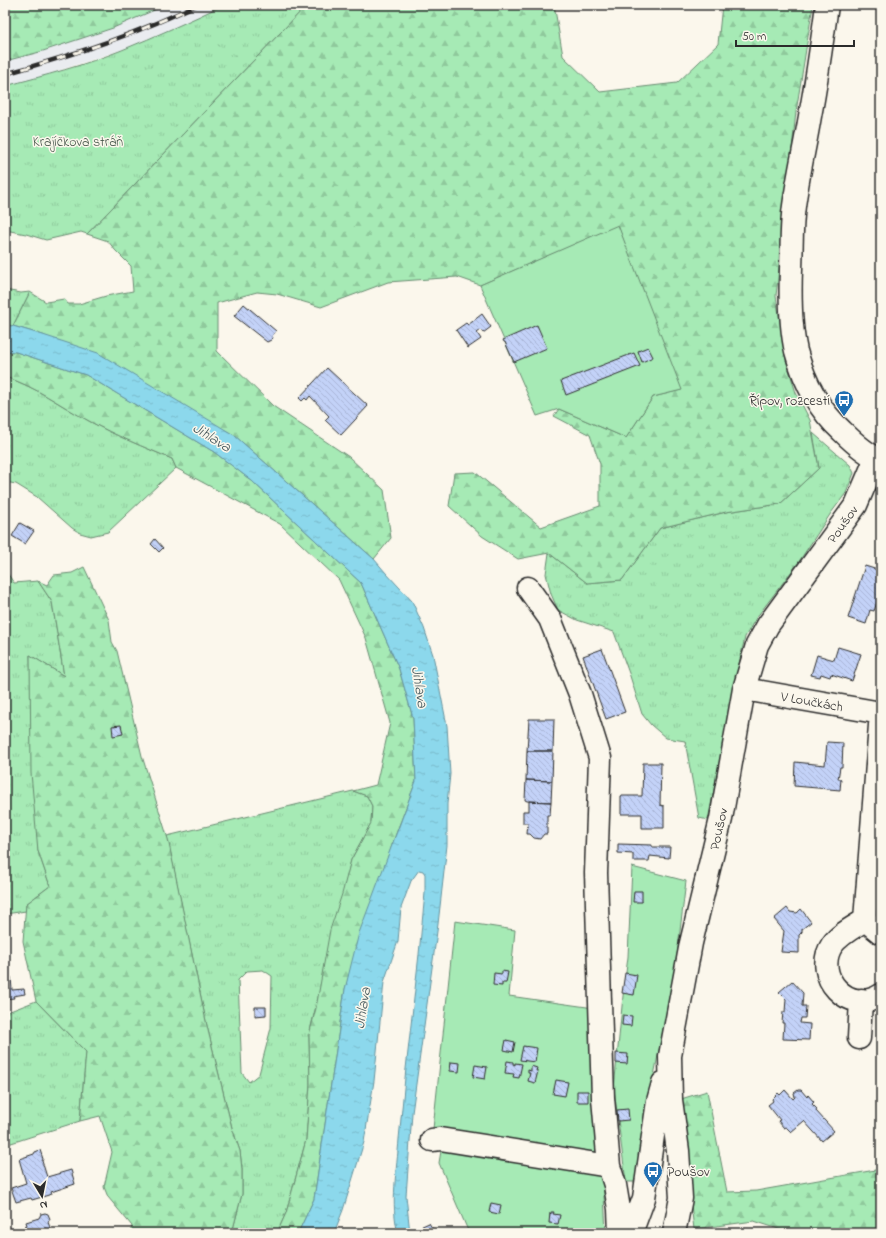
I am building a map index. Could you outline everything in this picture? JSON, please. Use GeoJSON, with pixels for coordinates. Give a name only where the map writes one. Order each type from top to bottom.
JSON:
{"type":"FeatureCollection","features":[{"type":"Feature","properties":{"kind":"street"},"geometry":{"type":"LineString","coordinates":[[827,5],[817,75],[794,207],[790,291],[793,333],[802,371],[814,396],[823,410],[850,439],[878,459]]}},
{"type":"Feature","properties":{"kind":"street","name":"Poušov"},"geometry":{"type":"LineString","coordinates":[[674,1233],[681,1198],[678,1151],[671,1100],[670,1056],[691,943],[721,819],[744,689],[757,645],[768,625],[856,505],[878,459]]}},
{"type":"Feature","properties":{"kind":"street"},"geometry":{"type":"LineString","coordinates":[[528,588],[550,619],[580,694],[600,758],[596,874],[603,1098],[609,1166],[615,1185],[619,1209],[620,1233]]}},
{"type":"Feature","properties":{"kind":"street","name":"V Loučkách"},"geometry":{"type":"LineString","coordinates":[[744,689],[881,713],[873,927],[839,937],[829,951],[827,960],[828,976],[832,984],[838,990],[845,996],[852,999],[871,998]]}},
{"type":"Feature","properties":{"kind":"street"},"geometry":{"type":"LineString","coordinates":[[859,1038],[871,998]]}},
{"type":"Feature","properties":{"kind":"street"},"geometry":{"type":"LineString","coordinates":[[632,1233],[644,1198],[658,1101],[670,1056]]}},
{"type":"Feature","properties":{"kind":"street"},"geometry":{"type":"LineString","coordinates":[[432,1140],[440,1138],[609,1166]]}},
{"type":"Feature","properties":{"kind":"shaded area"},"geometry":{"type":"Polygon","coordinates":[[[166,5],[223,5],[195,19],[121,50],[46,75],[5,86],[5,61],[40,52],[113,28],[166,5]]]}},
{"type":"Feature","properties":{"kind":"green space"},"geometry":{"type":"Polygon","coordinates":[[[17,5],[166,5],[113,28],[40,52],[5,61],[5,9],[17,5]]]}},
{"type":"Feature","properties":{"kind":"green space","name":"Krajíčkova stráň"},"geometry":{"type":"Polygon","coordinates":[[[223,5],[307,5],[87,234],[81,232],[46,240],[5,230],[5,86],[94,61],[160,34],[223,5]]]}},
{"type":"Feature","properties":{"kind":"green space"},"geometry":{"type":"Polygon","coordinates":[[[307,5],[553,5],[563,56],[600,92],[677,83],[718,44],[722,5],[813,5],[796,112],[776,296],[786,360],[796,393],[810,420],[819,468],[780,504],[726,512],[660,528],[622,580],[587,583],[549,553],[518,559],[482,536],[449,506],[454,473],[475,472],[541,527],[600,506],[600,464],[590,435],[554,416],[559,409],[626,438],[653,397],[681,390],[618,226],[480,285],[457,277],[388,282],[321,307],[277,294],[257,292],[217,303],[217,351],[273,406],[349,457],[384,490],[391,538],[374,559],[234,435],[43,335],[13,326],[30,292],[46,302],[64,299],[68,304],[79,304],[106,296],[133,291],[131,266],[108,241],[87,234],[307,5]]]}},
{"type":"Feature","properties":{"kind":"green space"},"geometry":{"type":"Polygon","coordinates":[[[618,225],[682,390],[653,397],[626,438],[559,409],[537,416],[480,285],[618,225]]]}},
{"type":"Feature","properties":{"kind":"green space"},"geometry":{"type":"Polygon","coordinates":[[[5,290],[21,293],[30,292],[13,326],[5,325],[5,290]]]}},
{"type":"Feature","properties":{"kind":"green space"},"geometry":{"type":"Polygon","coordinates":[[[5,351],[16,352],[86,375],[214,452],[252,481],[361,583],[399,669],[413,718],[416,781],[394,839],[345,989],[314,1199],[298,1233],[277,1233],[286,1213],[306,1140],[310,1084],[309,1035],[316,1008],[330,930],[351,860],[371,823],[372,806],[367,796],[353,791],[376,785],[390,723],[366,638],[339,580],[280,524],[176,468],[172,459],[109,432],[37,391],[5,377],[5,351]]]}},
{"type":"Feature","properties":{"kind":"green space"},"geometry":{"type":"Polygon","coordinates":[[[5,377],[37,391],[109,432],[172,459],[176,468],[108,532],[91,536],[80,533],[72,528],[37,497],[16,484],[5,482],[5,377]]]}},
{"type":"Feature","properties":{"kind":"green space"},"geometry":{"type":"Polygon","coordinates":[[[813,433],[850,465],[854,473],[846,493],[798,563],[756,618],[745,637],[708,820],[699,818],[685,741],[666,738],[651,725],[642,714],[614,632],[577,620],[558,610],[551,594],[546,574],[549,553],[587,583],[622,580],[660,528],[726,512],[780,504],[819,468],[813,433]]]}},
{"type":"Feature","properties":{"kind":"green space"},"geometry":{"type":"Polygon","coordinates":[[[84,567],[109,620],[112,642],[117,651],[142,756],[168,839],[207,1026],[232,1128],[240,1151],[242,1194],[232,1233],[130,1233],[132,1226],[108,1197],[104,1187],[112,1152],[100,1116],[80,1121],[86,1052],[36,1001],[23,941],[26,904],[50,886],[38,851],[31,773],[30,655],[64,676],[52,602],[38,581],[47,585],[54,575],[72,573],[84,567]]]}},
{"type":"Feature","properties":{"kind":"green space"},"geometry":{"type":"Polygon","coordinates":[[[5,570],[14,583],[38,581],[52,602],[64,676],[30,655],[38,851],[50,886],[26,904],[26,911],[5,914],[5,570]]]}},
{"type":"Feature","properties":{"kind":"green space"},"geometry":{"type":"Polygon","coordinates":[[[353,791],[367,796],[372,806],[371,823],[351,860],[309,1035],[310,1084],[306,1140],[286,1213],[277,1233],[232,1233],[242,1194],[240,1151],[232,1128],[207,1026],[167,836],[353,791]],[[263,970],[247,971],[238,980],[242,1073],[249,1082],[259,1074],[271,1028],[272,976],[263,970]]]}},
{"type":"Feature","properties":{"kind":"green space"},"geometry":{"type":"Polygon","coordinates":[[[632,867],[686,881],[676,964],[650,1096],[638,1182],[626,1182],[614,1089],[628,957],[632,867]]]}},
{"type":"Feature","properties":{"kind":"green space"},"geometry":{"type":"Polygon","coordinates":[[[455,921],[515,930],[509,996],[594,1008],[597,1158],[433,1129],[455,921]]]}},
{"type":"Feature","properties":{"kind":"green space"},"geometry":{"type":"Polygon","coordinates":[[[36,1001],[86,1052],[80,1121],[5,1145],[5,1013],[36,1001]]]}},
{"type":"Feature","properties":{"kind":"green space"},"geometry":{"type":"Polygon","coordinates":[[[707,1091],[727,1192],[756,1191],[881,1169],[881,1227],[870,1233],[791,1233],[754,1221],[694,1229],[684,1149],[681,1099],[707,1091]]]}},
{"type":"Feature","properties":{"kind":"green space"},"geometry":{"type":"Polygon","coordinates":[[[442,1145],[598,1172],[603,1177],[606,1233],[469,1233],[439,1163],[442,1145]]]}},
{"type":"Feature","properties":{"kind":"water","name":"Jihlava"},"geometry":{"type":"Polygon","coordinates":[[[5,325],[43,335],[98,353],[234,435],[374,559],[412,601],[424,628],[433,655],[447,726],[450,774],[447,804],[447,845],[438,924],[412,1113],[406,1196],[410,1233],[398,1233],[394,1210],[394,1198],[425,893],[425,874],[423,871],[419,870],[411,881],[401,908],[398,941],[384,982],[374,1081],[364,1142],[343,1210],[334,1233],[298,1233],[314,1199],[345,989],[359,933],[416,781],[413,718],[399,669],[361,583],[252,481],[214,452],[86,375],[16,352],[5,351],[5,325]]]}},
{"type":"Feature","properties":{"kind":"building"},"geometry":{"type":"Polygon","coordinates":[[[244,304],[276,331],[271,340],[267,342],[234,316],[244,304]]]}},
{"type":"Feature","properties":{"kind":"building"},"geometry":{"type":"Polygon","coordinates":[[[482,314],[491,327],[483,333],[481,330],[477,333],[481,339],[468,348],[456,330],[466,323],[468,325],[482,314]]]}},
{"type":"Feature","properties":{"kind":"building"},"geometry":{"type":"Polygon","coordinates":[[[537,325],[547,348],[514,362],[503,340],[537,325]]]}},
{"type":"Feature","properties":{"kind":"building"},"geometry":{"type":"Polygon","coordinates":[[[648,347],[653,357],[642,362],[638,351],[648,347]]]}},
{"type":"Feature","properties":{"kind":"building"},"geometry":{"type":"Polygon","coordinates":[[[634,353],[640,366],[566,395],[561,381],[634,353]]]}},
{"type":"Feature","properties":{"kind":"building"},"geometry":{"type":"Polygon","coordinates":[[[327,368],[368,406],[341,435],[325,420],[329,416],[310,396],[307,400],[305,398],[302,401],[299,398],[327,368]]]}},
{"type":"Feature","properties":{"kind":"building"},"geometry":{"type":"Polygon","coordinates":[[[20,523],[34,531],[25,544],[12,536],[20,523]]]}},
{"type":"Feature","properties":{"kind":"building"},"geometry":{"type":"Polygon","coordinates":[[[155,539],[163,548],[159,552],[151,544],[155,539]]]}},
{"type":"Feature","properties":{"kind":"building"},"geometry":{"type":"Polygon","coordinates":[[[865,566],[881,571],[878,587],[881,588],[881,590],[874,611],[870,610],[866,624],[848,618],[865,566]]]}},
{"type":"Feature","properties":{"kind":"building"},"geometry":{"type":"Polygon","coordinates":[[[838,647],[861,654],[852,681],[831,674],[830,677],[821,674],[820,677],[811,675],[817,655],[834,660],[838,647]]]}},
{"type":"Feature","properties":{"kind":"building"},"geometry":{"type":"Polygon","coordinates":[[[602,649],[625,712],[606,719],[583,656],[602,649]]]}},
{"type":"Feature","properties":{"kind":"building"},"geometry":{"type":"Polygon","coordinates":[[[529,719],[554,719],[553,751],[527,751],[529,719]]]}},
{"type":"Feature","properties":{"kind":"building"},"geometry":{"type":"Polygon","coordinates":[[[121,725],[123,734],[113,736],[112,726],[121,725]]]}},
{"type":"Feature","properties":{"kind":"building"},"geometry":{"type":"Polygon","coordinates":[[[827,742],[843,743],[842,767],[840,767],[838,779],[841,779],[840,790],[794,786],[795,762],[825,765],[827,742]]]}},
{"type":"Feature","properties":{"kind":"building"},"geometry":{"type":"Polygon","coordinates":[[[527,751],[553,751],[552,781],[526,780],[527,751]]]}},
{"type":"Feature","properties":{"kind":"building"},"geometry":{"type":"Polygon","coordinates":[[[643,763],[661,763],[660,805],[664,806],[664,828],[642,828],[642,814],[621,814],[621,796],[642,796],[643,763]]]}},
{"type":"Feature","properties":{"kind":"building"},"geometry":{"type":"Polygon","coordinates":[[[526,780],[552,781],[551,802],[525,800],[526,780]]]}},
{"type":"Feature","properties":{"kind":"building"},"geometry":{"type":"Polygon","coordinates":[[[529,801],[551,802],[550,815],[547,815],[547,834],[544,834],[540,839],[534,838],[530,834],[527,834],[528,823],[523,823],[523,811],[529,811],[529,801]]]}},
{"type":"Feature","properties":{"kind":"building"},"geometry":{"type":"Polygon","coordinates":[[[618,844],[670,847],[669,858],[650,856],[649,861],[633,861],[633,854],[618,853],[618,844]]]}},
{"type":"Feature","properties":{"kind":"building"},"geometry":{"type":"Polygon","coordinates":[[[634,891],[642,891],[642,902],[633,902],[634,891]]]}},
{"type":"Feature","properties":{"kind":"building"},"geometry":{"type":"Polygon","coordinates":[[[787,908],[790,912],[797,913],[801,909],[811,922],[802,929],[802,932],[799,935],[799,953],[781,952],[784,931],[774,919],[787,908]]]}},
{"type":"Feature","properties":{"kind":"building"},"geometry":{"type":"Polygon","coordinates":[[[502,971],[508,972],[506,983],[502,983],[502,986],[493,985],[494,973],[502,974],[502,971]]]}},
{"type":"Feature","properties":{"kind":"building"},"geometry":{"type":"Polygon","coordinates":[[[625,973],[637,975],[634,995],[622,993],[625,973]]]}},
{"type":"Feature","properties":{"kind":"building"},"geometry":{"type":"Polygon","coordinates":[[[11,977],[12,990],[24,989],[25,994],[13,996],[14,998],[5,999],[5,978],[11,977]]]}},
{"type":"Feature","properties":{"kind":"building"},"geometry":{"type":"Polygon","coordinates":[[[792,981],[803,993],[802,1006],[806,1006],[805,1018],[801,1018],[800,1023],[810,1024],[809,1040],[783,1039],[784,1023],[782,1023],[786,999],[779,992],[792,981]]]}},
{"type":"Feature","properties":{"kind":"building"},"geometry":{"type":"Polygon","coordinates":[[[255,1007],[266,1007],[266,1015],[255,1016],[255,1007]]]}},
{"type":"Feature","properties":{"kind":"building"},"geometry":{"type":"Polygon","coordinates":[[[623,1015],[632,1016],[631,1026],[622,1025],[623,1015]]]}},
{"type":"Feature","properties":{"kind":"building"},"geometry":{"type":"Polygon","coordinates":[[[506,1040],[515,1042],[513,1052],[504,1050],[506,1040]]]}},
{"type":"Feature","properties":{"kind":"building"},"geometry":{"type":"Polygon","coordinates":[[[523,1046],[537,1048],[535,1062],[520,1060],[523,1046]]]}},
{"type":"Feature","properties":{"kind":"building"},"geometry":{"type":"Polygon","coordinates":[[[616,1053],[628,1054],[627,1064],[616,1063],[616,1053]]]}},
{"type":"Feature","properties":{"kind":"building"},"geometry":{"type":"Polygon","coordinates":[[[507,1061],[513,1062],[515,1065],[515,1063],[522,1064],[519,1078],[513,1077],[514,1074],[505,1073],[507,1061]]]}},
{"type":"Feature","properties":{"kind":"building"},"geometry":{"type":"Polygon","coordinates":[[[451,1062],[460,1063],[459,1072],[450,1071],[451,1062]]]}},
{"type":"Feature","properties":{"kind":"building"},"geometry":{"type":"Polygon","coordinates":[[[475,1065],[487,1067],[485,1079],[473,1077],[475,1065]]]}},
{"type":"Feature","properties":{"kind":"building"},"geometry":{"type":"Polygon","coordinates":[[[531,1066],[537,1068],[536,1071],[538,1071],[535,1083],[528,1081],[530,1073],[528,1073],[528,1070],[531,1071],[531,1066]]]}},
{"type":"Feature","properties":{"kind":"building"},"geometry":{"type":"Polygon","coordinates":[[[556,1080],[568,1082],[565,1096],[553,1094],[556,1080]]]}},
{"type":"Feature","properties":{"kind":"building"},"geometry":{"type":"Polygon","coordinates":[[[785,1090],[793,1099],[795,1097],[794,1093],[798,1090],[801,1090],[807,1097],[808,1095],[814,1102],[812,1104],[817,1109],[816,1111],[834,1131],[822,1141],[804,1121],[791,1132],[786,1127],[784,1128],[778,1121],[780,1120],[768,1105],[773,1101],[772,1099],[778,1093],[780,1095],[785,1090]]]}},
{"type":"Feature","properties":{"kind":"building"},"geometry":{"type":"Polygon","coordinates":[[[577,1091],[588,1091],[588,1102],[577,1102],[577,1091]]]}},
{"type":"Feature","properties":{"kind":"building"},"geometry":{"type":"Polygon","coordinates":[[[628,1109],[629,1120],[618,1121],[617,1110],[628,1109]]]}},
{"type":"Feature","properties":{"kind":"building"},"geometry":{"type":"Polygon","coordinates":[[[40,1150],[47,1177],[71,1170],[75,1184],[51,1192],[52,1194],[32,1200],[31,1198],[16,1202],[11,1188],[26,1183],[19,1159],[34,1154],[40,1150]]]}},
{"type":"Feature","properties":{"kind":"building"},"geometry":{"type":"Polygon","coordinates":[[[491,1203],[501,1205],[499,1214],[489,1212],[491,1203]]]}},
{"type":"Feature","properties":{"kind":"building"},"geometry":{"type":"Polygon","coordinates":[[[551,1212],[554,1212],[553,1214],[560,1215],[558,1224],[549,1223],[551,1212]]]}},
{"type":"Feature","properties":{"kind":"building"},"geometry":{"type":"Polygon","coordinates":[[[41,1214],[48,1214],[50,1219],[48,1222],[52,1233],[28,1233],[25,1226],[27,1225],[26,1222],[39,1218],[41,1214]]]}},
{"type":"Feature","properties":{"kind":"building"},"geometry":{"type":"Polygon","coordinates":[[[429,1223],[434,1231],[433,1233],[423,1233],[420,1227],[429,1223]]]}},
{"type":"Feature","properties":{"kind":"railway"},"geometry":{"type":"LineString","coordinates":[[5,74],[102,44],[150,26],[196,5]]}},
{"type":"Feature","properties":{"kind":"place","name":"Řípov, rozcestí"},"geometry":{"type":"Point","coordinates":[844,417]}},
{"type":"Feature","properties":{"kind":"place","name":"Poušov"},"geometry":{"type":"Point","coordinates":[653,1188]}}]}
